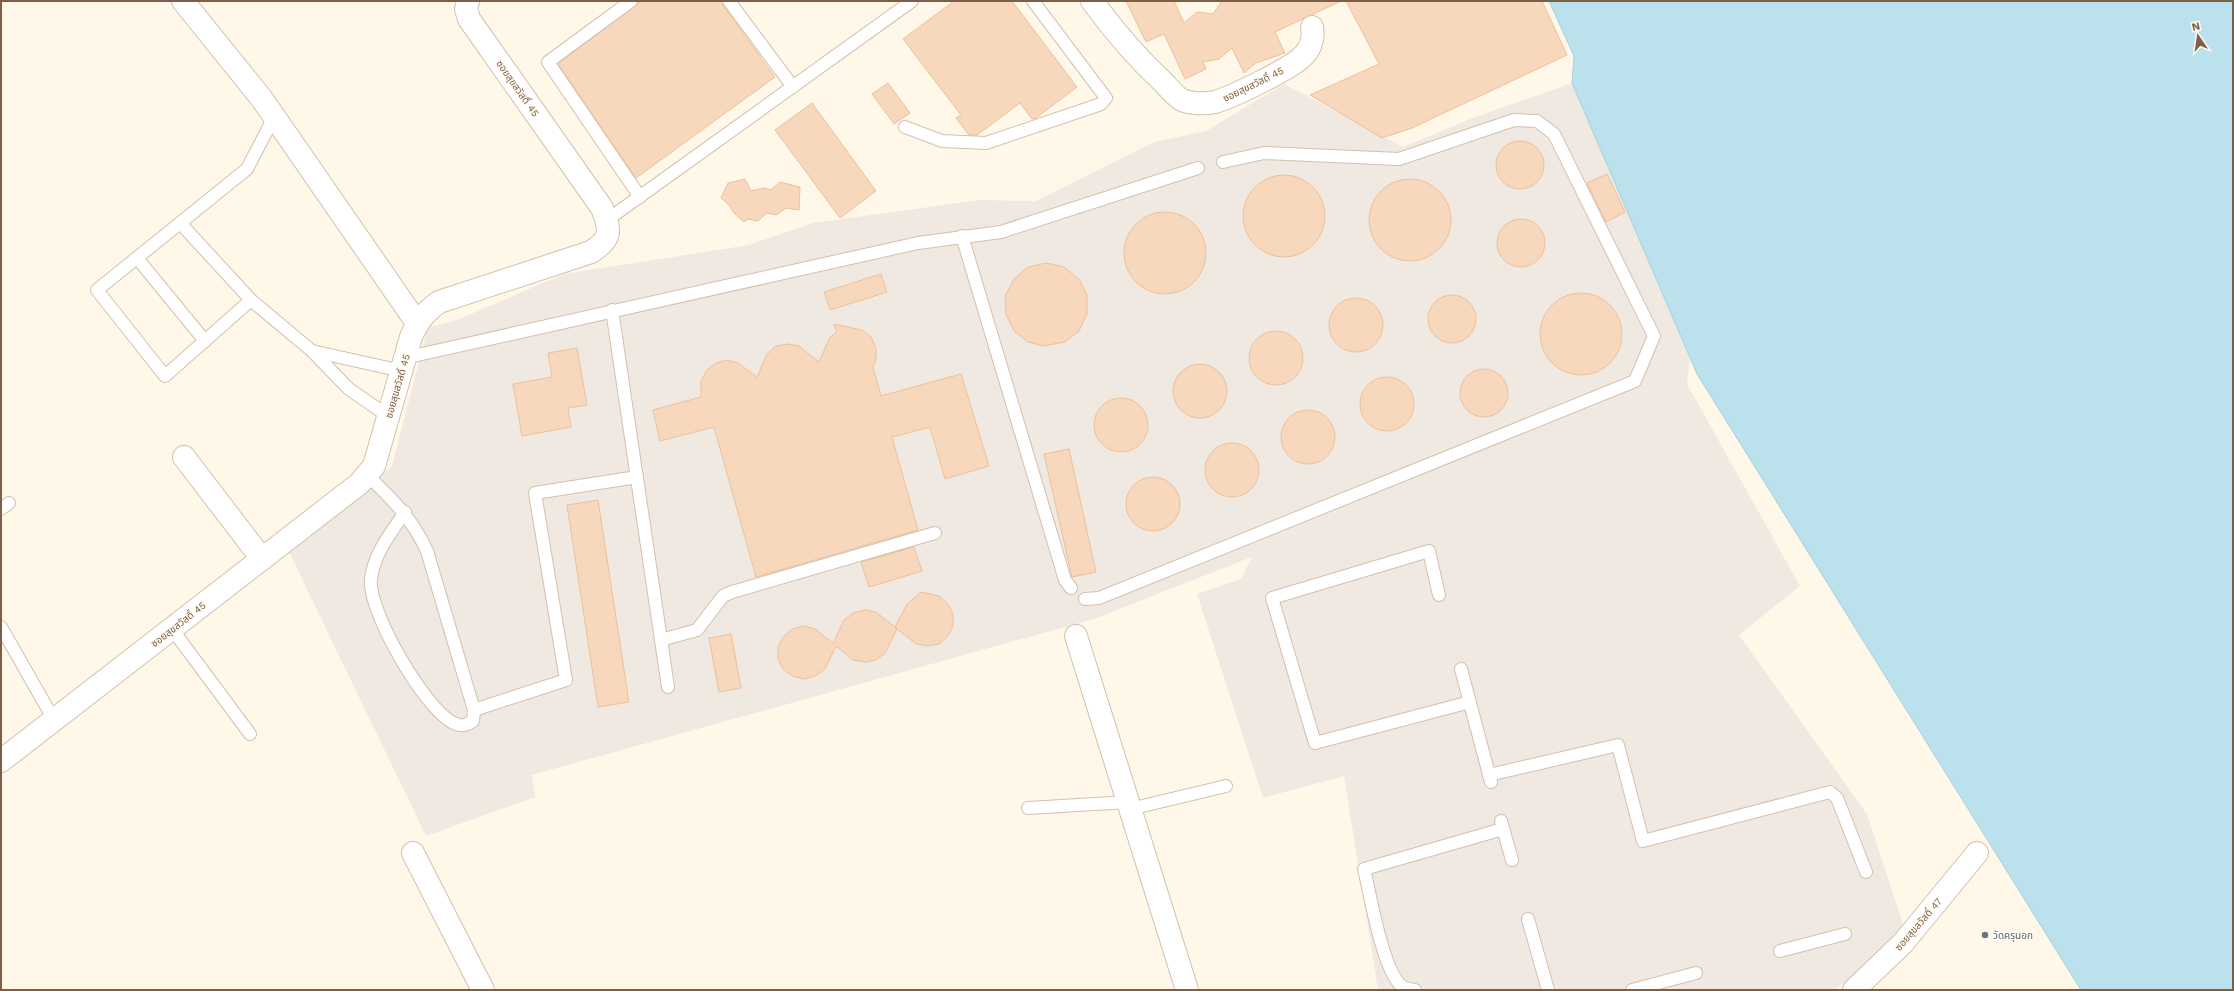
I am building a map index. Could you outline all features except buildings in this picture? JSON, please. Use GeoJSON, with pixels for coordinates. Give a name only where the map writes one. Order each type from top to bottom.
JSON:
{"type":"FeatureCollection","features":[{"type":"Feature","properties":{"kind":"street"},"geometry":{"type":"LineString","coordinates":[[183,1],[243,74],[417,323]]}},
{"type":"Feature","properties":{"kind":"street","name":"ซอยสุขสวัสดิ์ 45"},"geometry":{"type":"LineString","coordinates":[[1,761],[360,483],[374,466],[403,365],[417,323],[427,310],[440,302],[591,252],[605,242],[608,232],[607,220],[593,195],[469,19],[466,9],[468,1]]}},
{"type":"Feature","properties":{"kind":"street","name":"ซอยสุขสวัสดิ์ 45"},"geometry":{"type":"LineString","coordinates":[[1092,1],[1117,35],[1152,72],[1181,100],[1193,103],[1214,102],[1231,96],[1261,82],[1302,58],[1310,47],[1314,36],[1312,27]]}},
{"type":"Feature","properties":{"kind":"street"},"geometry":{"type":"LineString","coordinates":[[184,457],[262,559]]}},
{"type":"Feature","properties":{"kind":"street"},"geometry":{"type":"LineString","coordinates":[[1076,636],[1187,990]]}},
{"type":"Feature","properties":{"kind":"street"},"geometry":{"type":"LineString","coordinates":[[413,853],[483,990]]}},
{"type":"Feature","properties":{"kind":"street","name":"ซอยสุขสวัสดิ์ 47"},"geometry":{"type":"LineString","coordinates":[[1854,990],[1903,943],[1977,853]]}},
{"type":"Feature","properties":{"kind":"lane"},"geometry":{"type":"LineString","coordinates":[[631,1],[548,62],[640,197]]}},
{"type":"Feature","properties":{"kind":"lane"},"geometry":{"type":"LineString","coordinates":[[729,1],[793,87]]}},
{"type":"Feature","properties":{"kind":"lane"},"geometry":{"type":"LineString","coordinates":[[607,220],[912,1]]}},
{"type":"Feature","properties":{"kind":"lane"},"geometry":{"type":"LineString","coordinates":[[905,127],[942,141],[986,143],[1101,104],[1106,98],[1033,1]]}},
{"type":"Feature","properties":{"kind":"lane"},"geometry":{"type":"LineString","coordinates":[[251,300],[165,376],[97,290],[181,224],[247,169],[274,117]]}},
{"type":"Feature","properties":{"kind":"lane"},"geometry":{"type":"LineString","coordinates":[[1085,598],[1099,598],[1635,381],[1654,336],[1554,134],[1537,121],[1514,120],[1399,159],[1264,153],[1223,162]]}},
{"type":"Feature","properties":{"kind":"lane"},"geometry":{"type":"LineString","coordinates":[[312,351],[403,365],[612,310],[918,243],[1001,232],[1198,168]]}},
{"type":"Feature","properties":{"kind":"lane"},"geometry":{"type":"LineString","coordinates":[[181,224],[251,300],[312,351],[349,389],[388,416]]}},
{"type":"Feature","properties":{"kind":"lane"},"geometry":{"type":"LineString","coordinates":[[962,236],[1065,580],[1071,588]]}},
{"type":"Feature","properties":{"kind":"lane"},"geometry":{"type":"LineString","coordinates":[[137,258],[205,341]]}},
{"type":"Feature","properties":{"kind":"lane"},"geometry":{"type":"LineString","coordinates":[[612,310],[668,687]]}},
{"type":"Feature","properties":{"kind":"lane"},"geometry":{"type":"LineString","coordinates":[[367,475],[405,512],[417,530],[427,551],[474,710],[473,721],[467,725],[458,725],[446,720],[430,703],[410,676],[373,599],[370,580],[377,555],[405,512]]}},
{"type":"Feature","properties":{"kind":"lane"},"geometry":{"type":"LineString","coordinates":[[474,710],[566,680],[535,493],[637,477]]}},
{"type":"Feature","properties":{"kind":"lane"},"geometry":{"type":"LineString","coordinates":[[661,640],[697,630],[723,596],[732,592],[935,533]]}},
{"type":"Feature","properties":{"kind":"lane"},"geometry":{"type":"LineString","coordinates":[[1439,595],[1429,551],[1272,598],[1315,743],[1470,702]]}},
{"type":"Feature","properties":{"kind":"lane"},"geometry":{"type":"LineString","coordinates":[[1,627],[54,720]]}},
{"type":"Feature","properties":{"kind":"lane"},"geometry":{"type":"LineString","coordinates":[[172,629],[250,734]]}},
{"type":"Feature","properties":{"kind":"lane"},"geometry":{"type":"LineString","coordinates":[[1461,668],[1490,779],[1618,745],[1644,841],[1830,792],[1837,798],[1866,872]]}},
{"type":"Feature","properties":{"kind":"lane"},"geometry":{"type":"LineString","coordinates":[[1028,808],[1129,806],[1226,786]]}},
{"type":"Feature","properties":{"kind":"lane"},"geometry":{"type":"LineString","coordinates":[[1415,990],[1403,987],[1395,978],[1382,944],[1364,869],[1502,825],[1512,860]]}},
{"type":"Feature","properties":{"kind":"lane"},"geometry":{"type":"LineString","coordinates":[[1528,919],[1548,990]]}},
{"type":"Feature","properties":{"kind":"lane"},"geometry":{"type":"LineString","coordinates":[[1780,950],[1845,934]]}},
{"type":"Feature","properties":{"kind":"lane"},"geometry":{"type":"LineString","coordinates":[[1632,990],[1696,973]]}},
{"type":"Feature","properties":{"kind":"shaded area"},"geometry":{"type":"Polygon","coordinates":[[[1572,83],[1690,359],[1687,384],[1800,586],[1739,635],[1867,814],[1904,927],[1854,976],[1834,990],[1378,990],[1344,776],[1263,798],[1197,594],[1241,579],[1252,557],[1094,619],[532,775],[535,797],[426,836],[289,552],[392,466],[428,327],[457,320],[564,274],[749,245],[813,223],[979,200],[1036,201],[1154,142],[1206,131],[1284,84],[1403,147],[1470,119],[1572,83]]]}},
{"type":"Feature","properties":{"kind":"water"},"geometry":{"type":"Polygon","coordinates":[[[1549,1],[2233,1],[2233,990],[2081,990],[1697,374],[1572,83],[1574,56],[1549,1]]]}},
{"type":"Feature","properties":{"kind":"place","name":"วัดครุนอก"},"geometry":{"type":"Point","coordinates":[1985,935]}}]}
